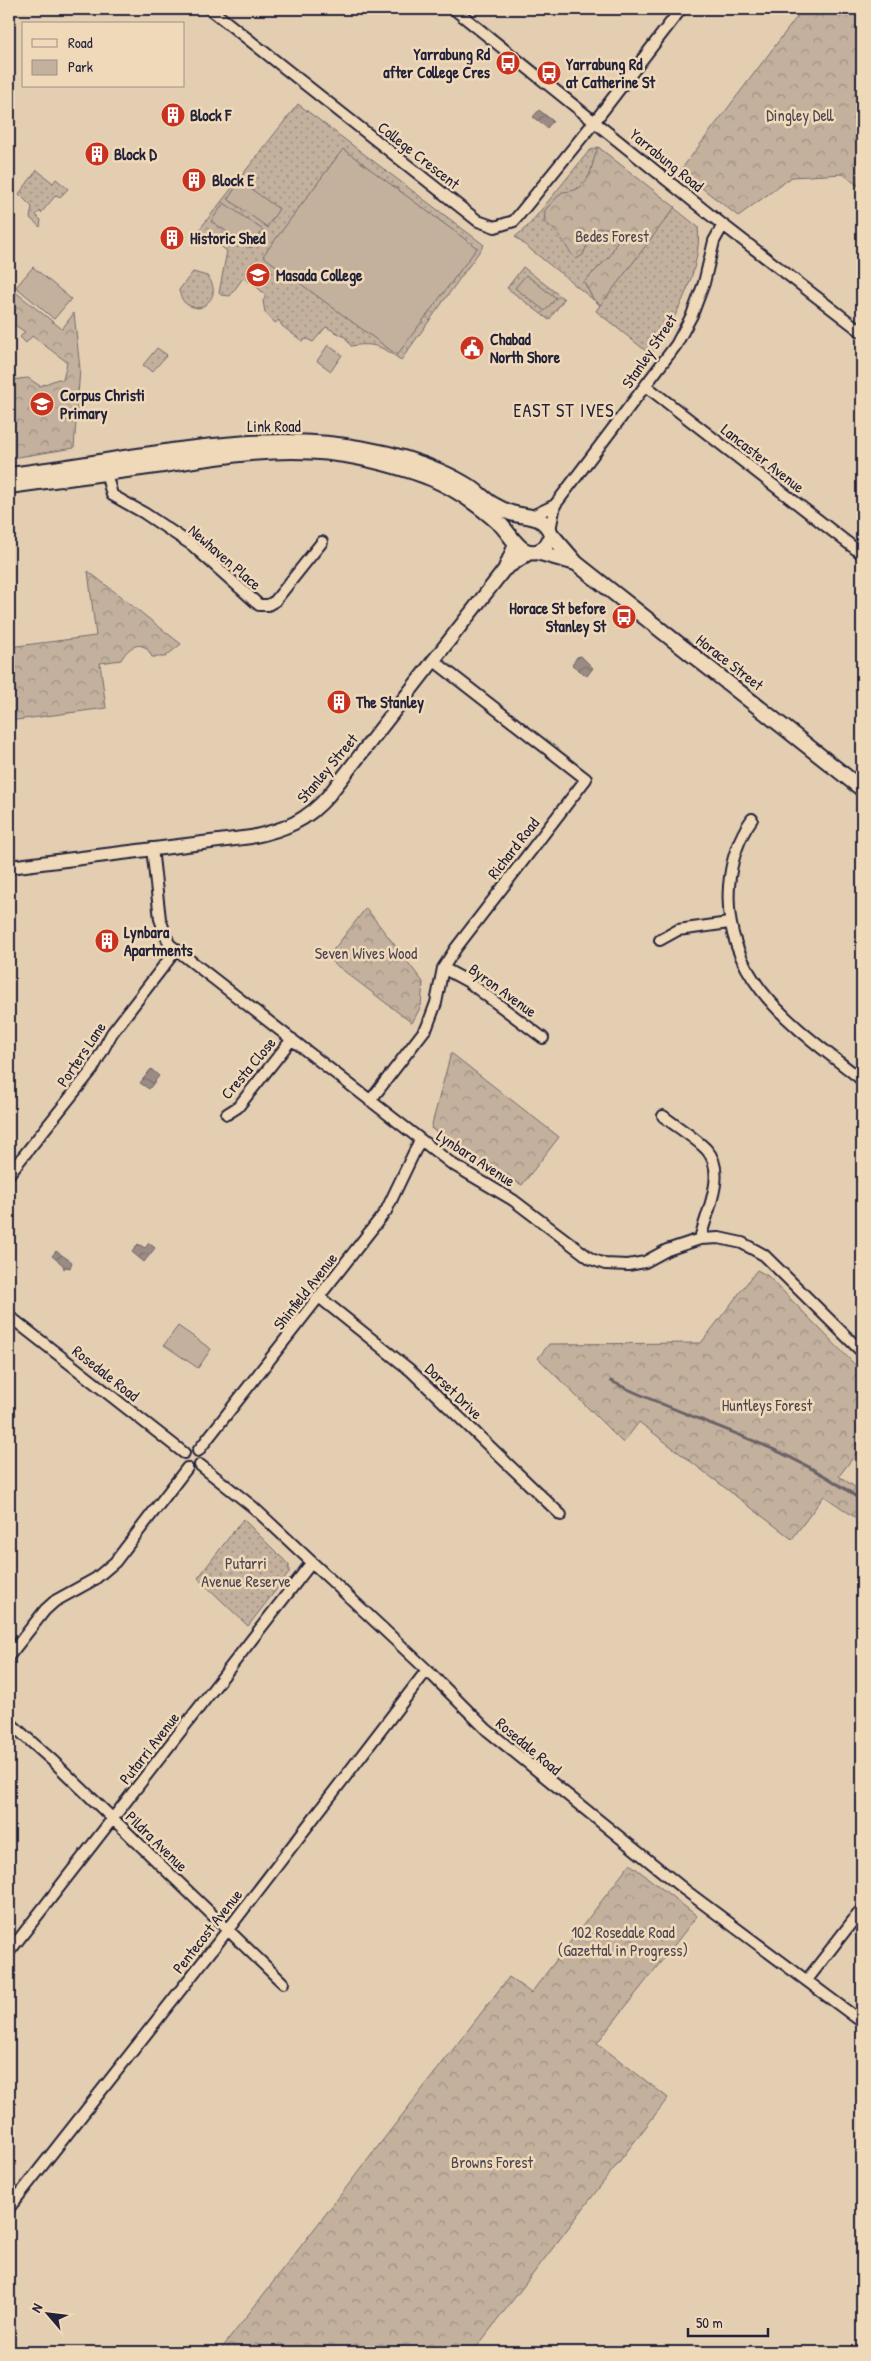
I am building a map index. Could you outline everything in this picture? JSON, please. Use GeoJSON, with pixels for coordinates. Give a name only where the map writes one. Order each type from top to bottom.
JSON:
{"type":"FeatureCollection","features":[{"type":"Feature","properties":{"kind":"main road","name":"Link Road"},"geometry":{"type":"LineString","coordinates":[[9,475],[232,444],[270,442],[315,443],[394,456],[420,464],[459,480],[492,504],[510,513],[530,516]]}},
{"type":"Feature","properties":{"kind":"main road","name":"Link Road"},"geometry":{"type":"LineString","coordinates":[[9,486],[256,452],[336,453],[373,460],[417,473],[438,482],[462,495],[486,512],[514,540]]}},
{"type":"Feature","properties":{"kind":"main road"},"geometry":{"type":"LineString","coordinates":[[530,516],[543,520],[551,532],[547,545],[534,552],[525,550],[514,540],[517,524],[530,516]]}},
{"type":"Feature","properties":{"kind":"main road","name":"Horace Street"},"geometry":{"type":"LineString","coordinates":[[551,532],[576,563],[862,789]]}},
{"type":"Feature","properties":{"kind":"main road","name":"Horace Street"},"geometry":{"type":"LineString","coordinates":[[534,552],[576,563]]}},
{"type":"Feature","properties":{"kind":"street","name":"College Crescent"},"geometry":{"type":"LineString","coordinates":[[210,9],[486,226],[495,227],[514,221],[595,121],[680,9]]}},
{"type":"Feature","properties":{"kind":"street","name":"Yarrabung Road"},"geometry":{"type":"LineString","coordinates":[[454,9],[723,225],[862,332]]}},
{"type":"Feature","properties":{"kind":"street","name":"Stanley Street"},"geometry":{"type":"LineString","coordinates":[[530,516],[555,505],[676,345],[692,315],[704,283],[714,241],[723,225]]}},
{"type":"Feature","properties":{"kind":"street","name":"Lancaster Avenue"},"geometry":{"type":"LineString","coordinates":[[646,386],[862,554]]}},
{"type":"Feature","properties":{"kind":"street","name":"Newhaven Place"},"geometry":{"type":"LineString","coordinates":[[106,473],[112,495],[144,512],[192,545],[259,605],[268,605],[275,601],[322,542]]}},
{"type":"Feature","properties":{"kind":"street","name":"Stanley Street"},"geometry":{"type":"LineString","coordinates":[[551,532],[555,505]]}},
{"type":"Feature","properties":{"kind":"street","name":"Stanley Street"},"geometry":{"type":"LineString","coordinates":[[9,867],[270,833],[285,829],[308,816],[329,795],[504,570],[514,540]]}},
{"type":"Feature","properties":{"kind":"street","name":"Stanley Street"},"geometry":{"type":"LineString","coordinates":[[504,570],[534,552]]}},
{"type":"Feature","properties":{"kind":"street","name":"Richard Road"},"geometry":{"type":"LineString","coordinates":[[370,1101],[426,1027],[436,1003],[443,968],[456,948],[586,779],[433,660]]}},
{"type":"Feature","properties":{"kind":"street"},"geometry":{"type":"LineString","coordinates":[[752,819],[740,836],[731,871],[729,923],[741,956],[768,1000],[787,1019],[862,1080]]}},
{"type":"Feature","properties":{"kind":"street","name":"Lynbara Avenue"},"geometry":{"type":"LineString","coordinates":[[152,848],[162,928],[168,942],[452,1164],[513,1200],[598,1262],[614,1265],[636,1264],[684,1243],[700,1239],[734,1240],[758,1250],[862,1352]]}},
{"type":"Feature","properties":{"kind":"street"},"geometry":{"type":"LineString","coordinates":[[660,940],[678,930],[729,923]]}},
{"type":"Feature","properties":{"kind":"street","name":"Porters Lane"},"geometry":{"type":"LineString","coordinates":[[9,1174],[92,1070],[112,1033],[176,950]]}},
{"type":"Feature","properties":{"kind":"street","name":"Byron Avenue"},"geometry":{"type":"LineString","coordinates":[[443,968],[467,980],[543,1038]]}},
{"type":"Feature","properties":{"kind":"street","name":"Cresta Close"},"geometry":{"type":"LineString","coordinates":[[227,1114],[238,1107],[292,1039]]}},
{"type":"Feature","properties":{"kind":"street"},"geometry":{"type":"LineString","coordinates":[[663,1116],[706,1149],[713,1159],[715,1182],[700,1239]]}},
{"type":"Feature","properties":{"kind":"street","name":"Shinfield Avenue"},"geometry":{"type":"LineString","coordinates":[[198,1451],[320,1298],[386,1211],[420,1140]]}},
{"type":"Feature","properties":{"kind":"street","name":"Dorset Drive"},"geometry":{"type":"LineString","coordinates":[[320,1298],[410,1370],[561,1514]]}},
{"type":"Feature","properties":{"kind":"street","name":"Rosedale Road"},"geometry":{"type":"LineString","coordinates":[[9,1316],[184,1453]]}},
{"type":"Feature","properties":{"kind":"street"},"geometry":{"type":"LineString","coordinates":[[192,1449],[198,1451],[202,1456],[200,1465],[196,1469],[187,1468],[183,1463],[184,1453],[192,1449]]}},
{"type":"Feature","properties":{"kind":"street","name":"Rosedale Road"},"geometry":{"type":"LineString","coordinates":[[200,1465],[253,1507],[427,1670],[487,1730],[685,1890],[862,2022]]}},
{"type":"Feature","properties":{"kind":"street"},"geometry":{"type":"LineString","coordinates":[[9,1656],[54,1601],[95,1579],[115,1562],[187,1468]]}},
{"type":"Feature","properties":{"kind":"street","name":"Putarri Avenue"},"geometry":{"type":"LineString","coordinates":[[9,1952],[312,1562]]}},
{"type":"Feature","properties":{"kind":"street","name":"Pentecost Avenue"},"geometry":{"type":"LineString","coordinates":[[9,2208],[227,1930],[427,1670]]}},
{"type":"Feature","properties":{"kind":"street","name":"Pildra Avenue"},"geometry":{"type":"LineString","coordinates":[[9,1722],[54,1762],[283,1983]]}},
{"type":"Feature","properties":{"kind":"street"},"geometry":{"type":"LineString","coordinates":[[807,1980],[862,1909]]}},
{"type":"Feature","properties":{"kind":"green space","name":"Dingley Dell"},"geometry":{"type":"Polygon","coordinates":[[[803,9],[862,9],[862,189],[843,174],[792,177],[738,216],[680,171],[803,9]]]}},
{"type":"Feature","properties":{"kind":"green space"},"geometry":{"type":"Polygon","coordinates":[[[298,104],[484,245],[401,360],[389,352],[372,345],[351,346],[345,337],[326,327],[313,342],[307,339],[302,341],[282,326],[279,320],[275,323],[265,312],[263,301],[266,296],[252,279],[250,282],[243,278],[230,296],[219,293],[227,251],[199,230],[298,104]]]}},
{"type":"Feature","properties":{"kind":"green space","name":"Bedes Forest"},"geometry":{"type":"Polygon","coordinates":[[[598,147],[698,227],[696,260],[685,294],[669,327],[651,355],[596,311],[600,305],[515,237],[529,225],[589,151],[598,147]]]}},
{"type":"Feature","properties":{"kind":"green space"},"geometry":{"type":"Polygon","coordinates":[[[598,147],[675,207],[601,305],[593,299],[584,282],[610,256],[618,239],[613,228],[598,228],[590,237],[583,255],[576,259],[559,235],[544,222],[545,210],[562,192],[572,191],[585,183],[591,171],[598,147]]]}},
{"type":"Feature","properties":{"kind":"green space"},"geometry":{"type":"Polygon","coordinates":[[[343,149],[477,248],[397,355],[263,256],[343,149]]]}},
{"type":"Feature","properties":{"kind":"green space"},"geometry":{"type":"Polygon","coordinates":[[[37,170],[53,183],[56,179],[68,189],[60,197],[56,195],[41,213],[40,211],[36,215],[41,220],[40,227],[30,218],[32,207],[19,194],[37,170]]]}},
{"type":"Feature","properties":{"kind":"green space"},"geometry":{"type":"Polygon","coordinates":[[[240,181],[279,209],[267,227],[228,199],[240,181]]]}},
{"type":"Feature","properties":{"kind":"green space"},"geometry":{"type":"Polygon","coordinates":[[[224,203],[263,230],[251,248],[211,221],[224,203]]]}},
{"type":"Feature","properties":{"kind":"green space"},"geometry":{"type":"Polygon","coordinates":[[[33,267],[71,299],[54,319],[16,287],[33,267]]]}},
{"type":"Feature","properties":{"kind":"green space"},"geometry":{"type":"Polygon","coordinates":[[[523,267],[564,299],[549,320],[507,288],[523,267]]]}},
{"type":"Feature","properties":{"kind":"green space"},"geometry":{"type":"Polygon","coordinates":[[[193,272],[207,276],[213,290],[213,294],[208,302],[199,308],[185,303],[181,298],[179,290],[193,272]]]}},
{"type":"Feature","properties":{"kind":"green space"},"geometry":{"type":"Polygon","coordinates":[[[526,275],[556,298],[545,311],[515,288],[526,275]]]}},
{"type":"Feature","properties":{"kind":"green space","name":"Corpus Christi Primary"},"geometry":{"type":"Polygon","coordinates":[[[9,287],[62,329],[74,313],[80,369],[74,448],[12,458],[9,452],[10,380],[28,378],[40,386],[58,379],[63,380],[67,362],[32,336],[26,343],[20,337],[25,332],[12,323],[9,325],[9,287]]]}},
{"type":"Feature","properties":{"kind":"green space"},"geometry":{"type":"Polygon","coordinates":[[[328,345],[342,355],[331,371],[317,361],[328,345]]]}},
{"type":"Feature","properties":{"kind":"green space"},"geometry":{"type":"Polygon","coordinates":[[[157,348],[167,355],[152,372],[143,365],[157,348]]]}},
{"type":"Feature","properties":{"kind":"green space"},"geometry":{"type":"Polygon","coordinates":[[[88,571],[181,644],[165,657],[152,657],[145,647],[136,646],[132,647],[121,660],[100,663],[106,708],[9,721],[9,647],[96,636],[88,571]]]}},
{"type":"Feature","properties":{"kind":"green space","name":"Seven Wives Wood"},"geometry":{"type":"Polygon","coordinates":[[[366,908],[423,982],[421,1006],[412,1023],[327,958],[366,908]]]}},
{"type":"Feature","properties":{"kind":"green space"},"geometry":{"type":"Polygon","coordinates":[[[451,1053],[559,1137],[522,1185],[462,1152],[431,1128],[451,1053]]]}},
{"type":"Feature","properties":{"kind":"green space","name":"Huntleys Forest"},"geometry":{"type":"Polygon","coordinates":[[[757,1270],[768,1276],[862,1372],[862,1446],[839,1476],[862,1492],[862,1522],[824,1496],[792,1539],[639,1422],[623,1443],[538,1358],[549,1344],[701,1343],[757,1270]]]}},
{"type":"Feature","properties":{"kind":"green space"},"geometry":{"type":"Polygon","coordinates":[[[178,1326],[211,1349],[198,1368],[164,1345],[178,1326]]]}},
{"type":"Feature","properties":{"kind":"green space","name":"Putarri Avenue Reserve"},"geometry":{"type":"Polygon","coordinates":[[[243,1519],[289,1565],[289,1573],[248,1626],[198,1578],[243,1519]]]}},
{"type":"Feature","properties":{"kind":"green space","name":"Browns Forest"},"geometry":{"type":"Polygon","coordinates":[[[630,1864],[697,1916],[597,2043],[668,2098],[473,2352],[219,2352],[509,1977],[531,1993],[630,1864]]]}},
{"type":"Feature","properties":{"kind":"water"},"geometry":{"type":"Polygon","coordinates":[[[539,110],[553,121],[547,128],[533,117],[539,110]]]}},
{"type":"Feature","properties":{"kind":"water"},"geometry":{"type":"Polygon","coordinates":[[[581,656],[593,668],[587,676],[572,665],[577,657],[581,656]]]}},
{"type":"Feature","properties":{"kind":"water"},"geometry":{"type":"Polygon","coordinates":[[[151,1069],[159,1076],[149,1089],[140,1083],[151,1069]]]}},
{"type":"Feature","properties":{"kind":"water"},"geometry":{"type":"Polygon","coordinates":[[[149,1243],[155,1248],[144,1262],[132,1252],[138,1244],[145,1248],[149,1243]]]}},
{"type":"Feature","properties":{"kind":"water"},"geometry":{"type":"Polygon","coordinates":[[[56,1251],[72,1262],[70,1268],[66,1267],[64,1269],[63,1265],[52,1256],[56,1251]]]}},
{"type":"Feature","properties":{"kind":"waterway"},"geometry":{"type":"LineString","coordinates":[[611,1381],[772,1449],[833,1481],[862,1501]]}},
{"type":"Feature","properties":{"kind":"place","name":"Yarrabung Rd after College Cres"},"geometry":{"type":"Point","coordinates":[508,63]}},
{"type":"Feature","properties":{"kind":"place","name":"Yarrabung Rd at Catherine St"},"geometry":{"type":"Point","coordinates":[549,73]}},
{"type":"Feature","properties":{"kind":"place","name":"Block F"},"geometry":{"type":"Point","coordinates":[173,115]}},
{"type":"Feature","properties":{"kind":"place","name":"Block D"},"geometry":{"type":"Point","coordinates":[97,154]}},
{"type":"Feature","properties":{"kind":"place","name":"Block E"},"geometry":{"type":"Point","coordinates":[194,180]}},
{"type":"Feature","properties":{"kind":"place","name":"Historic Shed"},"geometry":{"type":"Point","coordinates":[172,238]}},
{"type":"Feature","properties":{"kind":"place","name":"Masada College"},"geometry":{"type":"Point","coordinates":[258,275]}},
{"type":"Feature","properties":{"kind":"place","name":"Chabad North Shore"},"geometry":{"type":"Point","coordinates":[472,348]}},
{"type":"Feature","properties":{"kind":"place","name":"Corpus Christi Primary"},"geometry":{"type":"Point","coordinates":[42,404]}},
{"type":"Feature","properties":{"kind":"place","name":"Horace St before Stanley St"},"geometry":{"type":"Point","coordinates":[624,617]}},
{"type":"Feature","properties":{"kind":"place","name":"The Stanley"},"geometry":{"type":"Point","coordinates":[339,702]}},
{"type":"Feature","properties":{"kind":"place","name":"Lynbara Apartments"},"geometry":{"type":"Point","coordinates":[107,941]}},
{"type":"Feature","properties":{"kind":"district","name":"EAST ST IVES"},"geometry":{"type":"Point","coordinates":[564,410]}},
{"type":"Feature","properties":{"kind":"park label","name":"102 Rosedale Road (Gazettal in Progress)"},"geometry":{"type":"Point","coordinates":[623,1941]}}]}
